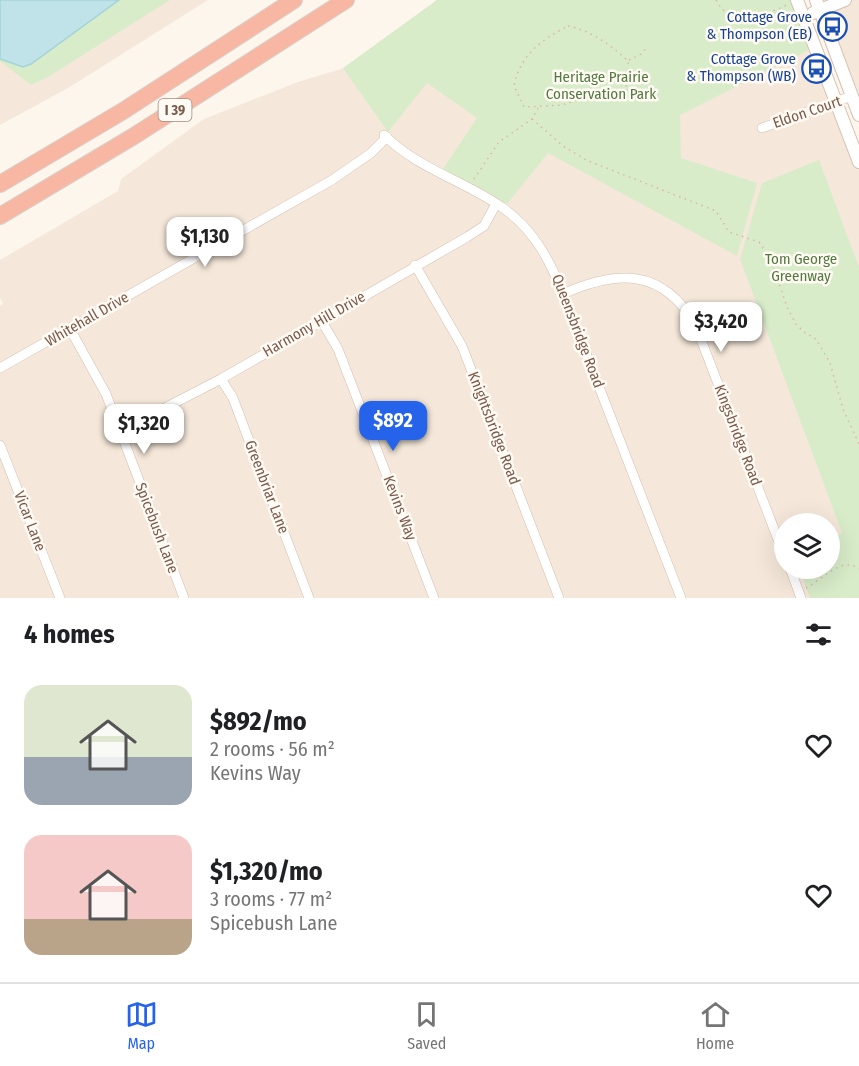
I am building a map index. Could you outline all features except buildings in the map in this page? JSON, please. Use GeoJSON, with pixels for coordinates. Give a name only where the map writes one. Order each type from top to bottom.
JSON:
{"type":"FeatureCollection","features":[{"type":"Feature","properties":{"kind":"highway","name":"I 39"},"geometry":{"type":"LineString","coordinates":[[0,184],[123,111],[294,0]]}},
{"type":"Feature","properties":{"kind":"highway","name":"I 39"},"geometry":{"type":"LineString","coordinates":[[0,216],[134,136],[346,0]]}},
{"type":"Feature","properties":{"kind":"main road"},"geometry":{"type":"LineString","coordinates":[[804,16],[817,5],[845,0]]}},
{"type":"Feature","properties":{"kind":"main road"},"geometry":{"type":"LineString","coordinates":[[792,2],[804,16],[859,162]]}},
{"type":"Feature","properties":{"kind":"main road"},"geometry":{"type":"LineString","coordinates":[[817,5],[859,114]]}},
{"type":"Feature","properties":{"kind":"street","name":"Eldon Court"},"geometry":{"type":"LineString","coordinates":[[762,128],[852,96]]}},
{"type":"Feature","properties":{"kind":"street","name":"Queensbridge Road"},"geometry":{"type":"LineString","coordinates":[[386,136],[418,161],[496,204],[513,216],[542,248],[563,294],[681,598]]}},
{"type":"Feature","properties":{"kind":"street","name":"Whitehall Drive"},"geometry":{"type":"LineString","coordinates":[[0,368],[332,180],[371,153],[386,136]]}},
{"type":"Feature","properties":{"kind":"street","name":"Harmony Hill Drive"},"geometry":{"type":"LineString","coordinates":[[120,431],[221,379],[484,225],[496,204]]}},
{"type":"Feature","properties":{"kind":"street","name":"Knightsbridge Road"},"geometry":{"type":"LineString","coordinates":[[415,265],[462,346],[559,598]]}},
{"type":"Feature","properties":{"kind":"street","name":"Kingsbridge Road"},"geometry":{"type":"LineString","coordinates":[[563,294],[598,280],[632,277],[664,289],[683,305],[695,324],[774,529]]}},
{"type":"Feature","properties":{"kind":"street","name":"Kevins Way"},"geometry":{"type":"LineString","coordinates":[[321,320],[338,349],[434,598]]}},
{"type":"Feature","properties":{"kind":"street","name":"Spicebush Lane"},"geometry":{"type":"LineString","coordinates":[[70,329],[93,365],[184,598]]}},
{"type":"Feature","properties":{"kind":"street","name":"Greenbriar Lane"},"geometry":{"type":"LineString","coordinates":[[221,379],[237,408],[309,598]]}},
{"type":"Feature","properties":{"kind":"street","name":"Vicar Lane"},"geometry":{"type":"LineString","coordinates":[[0,445],[60,598]]}},
{"type":"Feature","properties":{"kind":"street"},"geometry":{"type":"LineString","coordinates":[[794,579],[801,598]]}},
{"type":"Feature","properties":{"kind":"path"},"geometry":{"type":"LineString","coordinates":[[716,0],[731,16],[742,19],[754,19],[792,2]]}},
{"type":"Feature","properties":{"kind":"path"},"geometry":{"type":"LineString","coordinates":[[568,26],[580,28],[611,46],[628,61],[629,84],[613,94],[595,100],[584,98],[562,105],[539,106],[524,107],[514,86],[516,76],[534,46],[568,26]]}},
{"type":"Feature","properties":{"kind":"path"},"geometry":{"type":"LineString","coordinates":[[628,61],[641,54],[648,46]]}},
{"type":"Feature","properties":{"kind":"path"},"geometry":{"type":"LineString","coordinates":[[472,183],[498,142],[532,119],[539,106]]}},
{"type":"Feature","properties":{"kind":"path"},"geometry":{"type":"LineString","coordinates":[[532,119],[563,146],[586,160],[716,211],[729,232],[759,242],[771,260],[787,307],[796,324],[816,339],[830,363],[843,409],[859,444]]}},
{"type":"Feature","properties":{"kind":"path"},"geometry":{"type":"LineString","coordinates":[[806,588],[839,567],[850,565],[859,569]]}},
{"type":"Feature","properties":{"kind":"shaded area"},"geometry":{"type":"Polygon","coordinates":[[[0,0],[208,0],[68,88],[0,125],[0,0]]]}},
{"type":"Feature","properties":{"kind":"shaded area"},"geometry":{"type":"Polygon","coordinates":[[[437,0],[797,0],[859,162],[859,598],[0,598],[0,306],[3,304],[0,298],[0,260],[118,191],[121,179],[204,119],[298,82],[344,68],[437,0]]]}},
{"type":"Feature","properties":{"kind":"shaded area"},"geometry":{"type":"Polygon","coordinates":[[[820,0],[859,0],[859,99],[820,0]]]}},
{"type":"Feature","properties":{"kind":"green space"},"geometry":{"type":"Polygon","coordinates":[[[0,0],[170,0],[48,77],[31,85],[0,61],[0,0]]]}},
{"type":"Feature","properties":{"kind":"green space","name":"Heritage Prairie Conservation Park"},"geometry":{"type":"Polygon","coordinates":[[[437,0],[790,0],[809,50],[680,115],[681,158],[757,183],[737,256],[548,153],[507,204],[443,169],[477,118],[427,83],[388,132],[343,68],[437,0]]]}},
{"type":"Feature","properties":{"kind":"green space","name":"Tom George Greenway"},"geometry":{"type":"Polygon","coordinates":[[[819,160],[859,267],[859,598],[810,598],[803,579],[840,579],[840,534],[842,533],[840,513],[835,513],[740,259],[762,183],[819,160]]]}},
{"type":"Feature","properties":{"kind":"water"},"geometry":{"type":"Polygon","coordinates":[[[0,0],[119,0],[31,64],[23,67],[0,59],[0,0]]]}},
{"type":"Feature","properties":{"kind":"place","name":"Cottage Grove & Thompson (EB)"},"geometry":{"type":"Point","coordinates":[833,26]}},
{"type":"Feature","properties":{"kind":"place","name":"Cottage Grove & Thompson (WB)"},"geometry":{"type":"Point","coordinates":[817,68]}}]}
